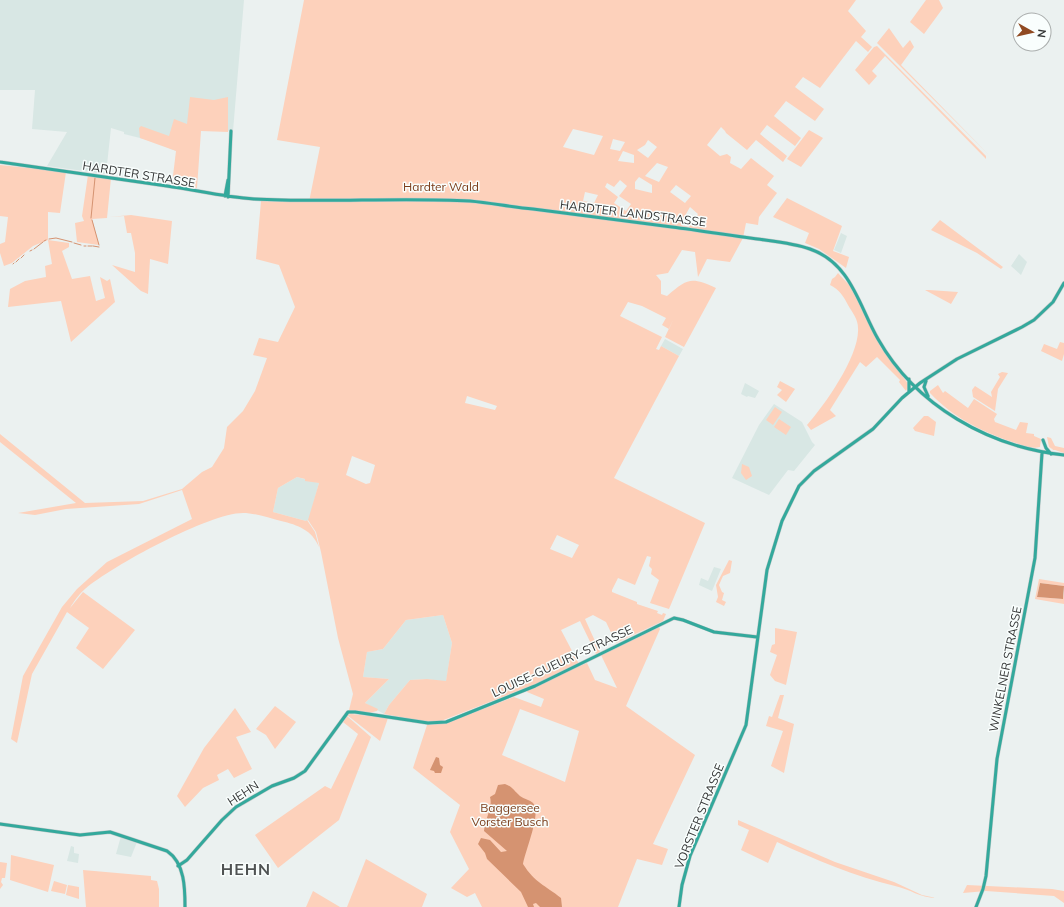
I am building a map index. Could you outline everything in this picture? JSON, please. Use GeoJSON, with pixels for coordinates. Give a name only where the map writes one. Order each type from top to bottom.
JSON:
{"type":"FeatureCollection","features":[{"type":"Feature","properties":{"kind":"main road"},"geometry":{"type":"LineString","coordinates":[[226,197],[229,190],[231,131]]}},
{"type":"Feature","properties":{"kind":"main road","name":"HARDTER STRASSE"},"geometry":{"type":"LineString","coordinates":[[0,162],[172,187],[226,197],[275,200]]}},
{"type":"Feature","properties":{"kind":"main road"},"geometry":{"type":"LineString","coordinates":[[226,197],[229,174]]}},
{"type":"Feature","properties":{"kind":"main road"},"geometry":{"type":"LineString","coordinates":[[229,190],[239,198]]}},
{"type":"Feature","properties":{"kind":"main road","name":"HARDTER LANDSTRASSE"},"geometry":{"type":"LineString","coordinates":[[275,200],[473,202],[720,233],[783,242],[810,249],[830,259],[842,270],[855,290],[880,342],[889,357],[928,398],[952,416],[973,429],[1022,449],[1064,455]]}},
{"type":"Feature","properties":{"kind":"main road"},"geometry":{"type":"LineString","coordinates":[[909,392],[926,379],[964,355],[1026,325],[1055,299],[1064,283]]}},
{"type":"Feature","properties":{"kind":"main road"},"geometry":{"type":"LineString","coordinates":[[909,379],[909,392]]}},
{"type":"Feature","properties":{"kind":"main road"},"geometry":{"type":"LineString","coordinates":[[926,379],[924,387],[928,398]]}},
{"type":"Feature","properties":{"kind":"main road","name":"VORSTER STRASSE"},"geometry":{"type":"LineString","coordinates":[[679,907],[682,885],[690,856],[742,734],[748,714],[767,570],[782,521],[800,485],[807,477],[873,429],[909,392]]}},
{"type":"Feature","properties":{"kind":"main road"},"geometry":{"type":"LineString","coordinates":[[1043,440],[1046,448],[1051,454]]}},
{"type":"Feature","properties":{"kind":"main road","name":"WINKELNER STRASSE"},"geometry":{"type":"LineString","coordinates":[[976,907],[983,889],[987,868],[997,759],[1035,558],[1042,453]]}},
{"type":"Feature","properties":{"kind":"main road","name":"LOUISE-GUEURY-STRASSE"},"geometry":{"type":"LineString","coordinates":[[348,712],[428,723],[446,722],[535,686],[674,618],[714,632],[757,637]]}},
{"type":"Feature","properties":{"kind":"main road","name":"HEHN"},"geometry":{"type":"LineString","coordinates":[[178,866],[187,860],[229,812],[272,786],[294,778],[305,771],[348,712]]}},
{"type":"Feature","properties":{"kind":"main road"},"geometry":{"type":"LineString","coordinates":[[0,824],[80,835],[107,832],[168,851],[178,866],[185,881],[185,907]]}},
{"type":"Feature","properties":{"kind":"shaded area"},"geometry":{"type":"Polygon","coordinates":[[[0,0],[244,0],[233,131],[185,130],[176,151],[152,141],[124,134],[124,132],[111,128],[106,174],[47,166],[67,132],[32,129],[35,90],[0,90],[0,0]]]}},
{"type":"Feature","properties":{"kind":"shaded area"},"geometry":{"type":"Polygon","coordinates":[[[841,233],[847,236],[841,253],[834,250],[841,233]]]}},
{"type":"Feature","properties":{"kind":"shaded area"},"geometry":{"type":"Polygon","coordinates":[[[1019,254],[1027,262],[1021,275],[1011,266],[1019,254]]]}},
{"type":"Feature","properties":{"kind":"shaded area"},"geometry":{"type":"Polygon","coordinates":[[[665,339],[683,349],[679,356],[661,346],[665,339]]]}},
{"type":"Feature","properties":{"kind":"shaded area"},"geometry":{"type":"Polygon","coordinates":[[[745,383],[759,391],[755,398],[747,397],[741,394],[745,383]]]}},
{"type":"Feature","properties":{"kind":"shaded area"},"geometry":{"type":"Polygon","coordinates":[[[774,404],[802,422],[815,445],[794,471],[788,470],[769,495],[732,478],[759,425],[774,404]]]}},
{"type":"Feature","properties":{"kind":"shaded area"},"geometry":{"type":"Polygon","coordinates":[[[297,477],[319,483],[309,520],[306,521],[273,512],[278,488],[297,477]]]}},
{"type":"Feature","properties":{"kind":"shaded area"},"geometry":{"type":"Polygon","coordinates":[[[714,567],[721,569],[712,591],[699,585],[701,578],[708,581],[714,567]]]}},
{"type":"Feature","properties":{"kind":"shaded area"},"geometry":{"type":"Polygon","coordinates":[[[1040,583],[1064,586],[1063,599],[1037,597],[1040,583]]]}},
{"type":"Feature","properties":{"kind":"shaded area"},"geometry":{"type":"Polygon","coordinates":[[[443,615],[452,643],[446,682],[427,679],[410,680],[389,705],[384,714],[365,703],[389,679],[363,677],[367,652],[383,649],[406,620],[443,615]]]}},
{"type":"Feature","properties":{"kind":"shaded area"},"geometry":{"type":"Polygon","coordinates":[[[436,757],[439,758],[440,765],[443,767],[441,773],[435,773],[434,771],[430,770],[436,757]]]}},
{"type":"Feature","properties":{"kind":"shaded area"},"geometry":{"type":"Polygon","coordinates":[[[505,784],[512,788],[520,796],[533,803],[536,814],[523,864],[536,880],[561,898],[562,907],[540,907],[536,903],[533,904],[534,907],[528,907],[521,892],[487,859],[485,853],[478,844],[481,838],[490,840],[501,852],[507,851],[484,831],[490,809],[490,797],[495,794],[498,785],[505,784]]]}},
{"type":"Feature","properties":{"kind":"shaded area"},"geometry":{"type":"Polygon","coordinates":[[[121,836],[137,842],[131,857],[116,854],[121,836]]]}},
{"type":"Feature","properties":{"kind":"shaded area"},"geometry":{"type":"Polygon","coordinates":[[[71,846],[74,847],[74,853],[79,854],[78,863],[67,861],[71,846]]]}},
{"type":"Feature","properties":{"kind":"green space"},"geometry":{"type":"Polygon","coordinates":[[[304,0],[856,0],[848,11],[866,31],[861,37],[872,47],[868,52],[856,41],[820,88],[803,77],[795,87],[824,109],[815,121],[786,101],[774,116],[801,138],[795,146],[767,125],[760,134],[787,156],[783,162],[756,140],[747,150],[721,127],[707,145],[720,156],[727,154],[731,157],[730,163],[741,169],[751,158],[774,176],[767,185],[777,193],[759,217],[758,225],[746,223],[743,238],[730,262],[707,259],[698,277],[695,252],[682,250],[668,273],[656,275],[661,281],[661,294],[667,296],[680,286],[690,281],[701,282],[716,288],[684,347],[665,337],[669,329],[662,325],[666,318],[642,306],[628,302],[620,316],[662,337],[656,349],[659,350],[661,346],[679,356],[614,478],[705,523],[669,609],[650,603],[659,580],[651,574],[652,569],[649,566],[651,557],[647,556],[635,585],[618,578],[612,590],[612,592],[637,602],[637,604],[658,611],[657,613],[662,615],[663,613],[666,614],[663,621],[616,643],[606,622],[593,615],[585,619],[600,652],[596,654],[580,621],[561,630],[580,666],[587,663],[595,680],[617,688],[601,655],[659,627],[660,629],[626,706],[695,755],[653,844],[668,849],[662,865],[637,859],[618,907],[482,907],[475,893],[467,897],[451,888],[469,869],[450,832],[460,805],[413,768],[427,725],[446,723],[514,697],[541,707],[544,699],[527,692],[528,687],[441,721],[428,722],[384,714],[389,705],[410,680],[427,679],[446,681],[452,643],[443,615],[406,620],[383,649],[367,652],[363,677],[389,679],[365,703],[378,709],[377,711],[369,713],[349,710],[353,694],[338,638],[316,532],[308,520],[319,483],[305,481],[305,479],[297,477],[278,488],[273,512],[306,521],[307,520],[315,532],[319,547],[308,532],[293,524],[252,514],[243,513],[228,515],[185,531],[161,542],[116,567],[83,591],[70,608],[83,592],[135,630],[103,669],[76,648],[89,628],[67,612],[32,674],[17,743],[11,739],[23,676],[62,607],[77,589],[107,562],[192,519],[182,490],[139,504],[66,509],[35,515],[18,513],[76,503],[0,442],[0,434],[85,503],[143,501],[182,489],[202,472],[212,467],[224,448],[227,427],[243,411],[255,391],[267,358],[253,355],[259,338],[278,342],[295,307],[279,265],[256,259],[261,201],[309,202],[320,147],[277,140],[304,0]],[[573,129],[563,147],[594,155],[603,136],[573,129]],[[613,139],[610,149],[620,151],[625,142],[613,139]],[[648,140],[645,145],[637,150],[648,158],[657,147],[648,140]],[[623,151],[618,161],[634,163],[634,155],[623,151]],[[657,163],[645,176],[659,182],[668,167],[657,163]],[[639,177],[635,182],[635,189],[652,193],[652,185],[639,177]],[[620,180],[614,187],[607,183],[605,187],[618,197],[614,203],[626,211],[631,204],[619,196],[627,186],[620,180]],[[676,185],[670,192],[685,203],[691,196],[676,185]],[[585,192],[583,201],[594,203],[598,195],[585,192]],[[690,207],[681,225],[689,227],[698,214],[690,207]],[[467,396],[465,403],[495,410],[497,406],[467,396]],[[352,456],[346,475],[366,484],[370,483],[375,465],[352,456]],[[557,535],[550,549],[572,558],[579,545],[557,535]],[[520,709],[502,755],[565,782],[579,731],[520,709]]]}},
{"type":"Feature","properties":{"kind":"green space"},"geometry":{"type":"Polygon","coordinates":[[[926,0],[939,0],[943,8],[924,34],[910,22],[926,0]]]}},
{"type":"Feature","properties":{"kind":"green space"},"geometry":{"type":"Polygon","coordinates":[[[889,28],[903,48],[910,40],[914,47],[901,65],[989,155],[877,43],[889,28]]]}},
{"type":"Feature","properties":{"kind":"green space"},"geometry":{"type":"Polygon","coordinates":[[[877,46],[986,156],[986,159],[885,56],[872,71],[877,76],[869,85],[855,70],[874,47],[877,46]]]}},
{"type":"Feature","properties":{"kind":"green space"},"geometry":{"type":"Polygon","coordinates":[[[190,97],[214,100],[228,97],[228,132],[201,131],[197,188],[172,184],[176,151],[140,138],[139,128],[141,126],[169,136],[174,119],[187,124],[190,97]]]}},
{"type":"Feature","properties":{"kind":"green space"},"geometry":{"type":"Polygon","coordinates":[[[809,130],[823,138],[801,167],[787,159],[809,130]]]}},
{"type":"Feature","properties":{"kind":"green space"},"geometry":{"type":"Polygon","coordinates":[[[0,165],[66,172],[60,213],[48,212],[48,240],[33,246],[12,263],[4,266],[0,253],[0,244],[5,242],[8,217],[0,216],[0,165]]]}},
{"type":"Feature","properties":{"kind":"green space"},"geometry":{"type":"Polygon","coordinates":[[[88,175],[111,178],[107,218],[92,219],[99,245],[77,242],[75,223],[84,221],[82,216],[88,175]]]}},
{"type":"Feature","properties":{"kind":"green space"},"geometry":{"type":"Polygon","coordinates":[[[787,198],[842,226],[833,251],[849,257],[846,268],[819,249],[805,243],[809,233],[773,217],[787,198]]]}},
{"type":"Feature","properties":{"kind":"green space"},"geometry":{"type":"Polygon","coordinates":[[[131,215],[172,221],[168,264],[150,259],[148,294],[141,291],[112,265],[135,272],[135,253],[131,233],[127,233],[124,216],[109,217],[131,215]]]}},
{"type":"Feature","properties":{"kind":"green space"},"geometry":{"type":"Polygon","coordinates":[[[940,220],[1003,267],[1001,269],[977,253],[931,230],[940,220]]]}},
{"type":"Feature","properties":{"kind":"green space"},"geometry":{"type":"Polygon","coordinates":[[[48,240],[69,243],[69,247],[62,251],[72,279],[90,276],[96,301],[105,298],[100,277],[107,281],[110,279],[115,302],[71,342],[61,301],[8,307],[10,289],[25,281],[46,277],[45,266],[52,264],[48,240]]]}},
{"type":"Feature","properties":{"kind":"green space"},"geometry":{"type":"Polygon","coordinates":[[[838,273],[850,286],[881,348],[909,385],[906,391],[899,382],[900,380],[877,357],[866,367],[860,362],[830,410],[836,416],[811,430],[807,425],[832,393],[847,365],[857,339],[858,325],[854,316],[845,299],[830,285],[832,279],[838,273]]]}},
{"type":"Feature","properties":{"kind":"green space"},"geometry":{"type":"Polygon","coordinates":[[[925,290],[929,290],[958,292],[951,304],[925,290]]]}},
{"type":"Feature","properties":{"kind":"green space"},"geometry":{"type":"Polygon","coordinates":[[[1060,342],[1064,343],[1064,354],[1062,361],[1041,351],[1044,344],[1057,349],[1060,342]]]}},
{"type":"Feature","properties":{"kind":"green space"},"geometry":{"type":"Polygon","coordinates":[[[1002,372],[1008,373],[998,389],[995,411],[973,397],[972,390],[975,386],[992,397],[991,392],[1000,377],[998,374],[1002,372]]]}},
{"type":"Feature","properties":{"kind":"green space"},"geometry":{"type":"Polygon","coordinates":[[[780,381],[795,389],[786,402],[777,395],[782,390],[777,387],[780,381]]]}},
{"type":"Feature","properties":{"kind":"green space"},"geometry":{"type":"Polygon","coordinates":[[[938,385],[943,393],[945,391],[968,408],[974,399],[997,414],[994,419],[995,422],[1016,430],[1020,422],[1028,423],[1026,433],[1034,434],[1034,436],[1041,439],[1040,447],[1029,447],[1007,440],[971,424],[949,410],[930,393],[930,391],[938,385]]]}},
{"type":"Feature","properties":{"kind":"green space"},"geometry":{"type":"Polygon","coordinates":[[[775,407],[782,412],[773,425],[766,420],[775,407]]]}},
{"type":"Feature","properties":{"kind":"green space"},"geometry":{"type":"Polygon","coordinates":[[[924,416],[928,416],[936,422],[934,436],[915,431],[913,428],[924,416]]]}},
{"type":"Feature","properties":{"kind":"green space"},"geometry":{"type":"Polygon","coordinates":[[[779,419],[791,427],[786,435],[774,427],[779,419]]]}},
{"type":"Feature","properties":{"kind":"green space"},"geometry":{"type":"Polygon","coordinates":[[[1047,437],[1051,438],[1055,446],[1064,448],[1064,453],[1049,447],[1047,437]]]}},
{"type":"Feature","properties":{"kind":"green space"},"geometry":{"type":"Polygon","coordinates":[[[742,464],[749,467],[752,476],[746,480],[741,473],[742,464]]]}},
{"type":"Feature","properties":{"kind":"green space"},"geometry":{"type":"Polygon","coordinates":[[[729,560],[732,561],[730,573],[723,576],[719,585],[724,593],[722,600],[726,602],[724,606],[716,602],[718,597],[716,585],[729,560]]]}},
{"type":"Feature","properties":{"kind":"green space"},"geometry":{"type":"Polygon","coordinates":[[[1039,579],[1064,583],[1064,586],[1040,583],[1037,597],[1063,599],[1064,593],[1064,604],[1035,599],[1039,579]]]}},
{"type":"Feature","properties":{"kind":"green space"},"geometry":{"type":"Polygon","coordinates":[[[775,628],[797,632],[786,685],[775,681],[770,675],[777,655],[770,652],[772,645],[775,644],[775,628]]]}},
{"type":"Feature","properties":{"kind":"green space"},"geometry":{"type":"Polygon","coordinates":[[[780,695],[784,695],[778,718],[794,724],[784,773],[771,766],[783,731],[766,726],[769,716],[772,717],[780,695]]]}},
{"type":"Feature","properties":{"kind":"green space"},"geometry":{"type":"Polygon","coordinates":[[[275,706],[296,722],[275,749],[266,735],[256,729],[275,706]]]}},
{"type":"Feature","properties":{"kind":"green space"},"geometry":{"type":"Polygon","coordinates":[[[235,708],[251,732],[236,737],[252,769],[234,778],[228,769],[217,775],[219,780],[203,788],[185,807],[177,796],[204,748],[235,708]]]}},
{"type":"Feature","properties":{"kind":"green space"},"geometry":{"type":"Polygon","coordinates":[[[351,714],[388,718],[380,741],[347,715],[351,714]]]}},
{"type":"Feature","properties":{"kind":"green space"},"geometry":{"type":"Polygon","coordinates":[[[347,716],[371,737],[339,820],[278,868],[255,835],[325,786],[331,789],[358,734],[343,722],[347,716]]]}},
{"type":"Feature","properties":{"kind":"green space"},"geometry":{"type":"Polygon","coordinates":[[[738,820],[835,862],[894,882],[922,895],[936,898],[925,897],[900,887],[850,872],[777,842],[768,863],[741,850],[749,830],[738,825],[738,820]]]}},
{"type":"Feature","properties":{"kind":"green space"},"geometry":{"type":"Polygon","coordinates":[[[11,855],[54,865],[48,892],[10,880],[11,855]]]}},
{"type":"Feature","properties":{"kind":"green space"},"geometry":{"type":"Polygon","coordinates":[[[366,859],[427,894],[422,907],[347,907],[366,859]]]}},
{"type":"Feature","properties":{"kind":"green space"},"geometry":{"type":"Polygon","coordinates":[[[0,862],[7,863],[5,878],[2,878],[1,882],[3,885],[0,889],[0,862]]]}},
{"type":"Feature","properties":{"kind":"green space"},"geometry":{"type":"Polygon","coordinates":[[[83,870],[151,876],[151,880],[157,881],[159,889],[159,907],[86,907],[83,870]]]}},
{"type":"Feature","properties":{"kind":"green space"},"geometry":{"type":"Polygon","coordinates":[[[54,881],[67,885],[65,894],[51,891],[54,881]]]}},
{"type":"Feature","properties":{"kind":"green space"},"geometry":{"type":"Polygon","coordinates":[[[68,885],[79,887],[79,899],[66,895],[68,885]]]}},
{"type":"Feature","properties":{"kind":"green space"},"geometry":{"type":"Polygon","coordinates":[[[967,885],[1052,889],[1064,891],[1064,903],[1054,896],[986,891],[963,893],[967,885]]]}},
{"type":"Feature","properties":{"kind":"green space"},"geometry":{"type":"Polygon","coordinates":[[[313,891],[340,907],[306,907],[313,891]]]}},
{"type":"Feature","properties":{"kind":"waterway"},"geometry":{"type":"LineString","coordinates":[[91,218],[95,178]]}},
{"type":"Feature","properties":{"kind":"waterway"},"geometry":{"type":"LineString","coordinates":[[92,220],[99,245]]}},
{"type":"Feature","properties":{"kind":"waterway"},"geometry":{"type":"LineString","coordinates":[[49,239],[56,238],[72,242]]}},
{"type":"Feature","properties":{"kind":"waterway"},"geometry":{"type":"LineString","coordinates":[[34,249],[43,242]]}},
{"type":"Feature","properties":{"kind":"waterway"},"geometry":{"type":"LineString","coordinates":[[74,243],[81,245]]}},
{"type":"Feature","properties":{"kind":"waterway"},"geometry":{"type":"LineString","coordinates":[[93,246],[99,247]]}},
{"type":"Feature","properties":{"kind":"waterway"},"geometry":{"type":"LineString","coordinates":[[21,258],[24,255]]}},
{"type":"Feature","properties":{"kind":"waterway"},"geometry":{"type":"LineString","coordinates":[[16,262],[19,259]]}},
{"type":"Feature","properties":{"kind":"district","name":"HEHN"},"geometry":{"type":"Point","coordinates":[246,869]}},
{"type":"Feature","properties":{"kind":"park label","name":"Hardter Wald"},"geometry":{"type":"Point","coordinates":[441,186]}},
{"type":"Feature","properties":{"kind":"park label","name":"Baggersee Vorster Busch"},"geometry":{"type":"Point","coordinates":[510,814]}}]}
